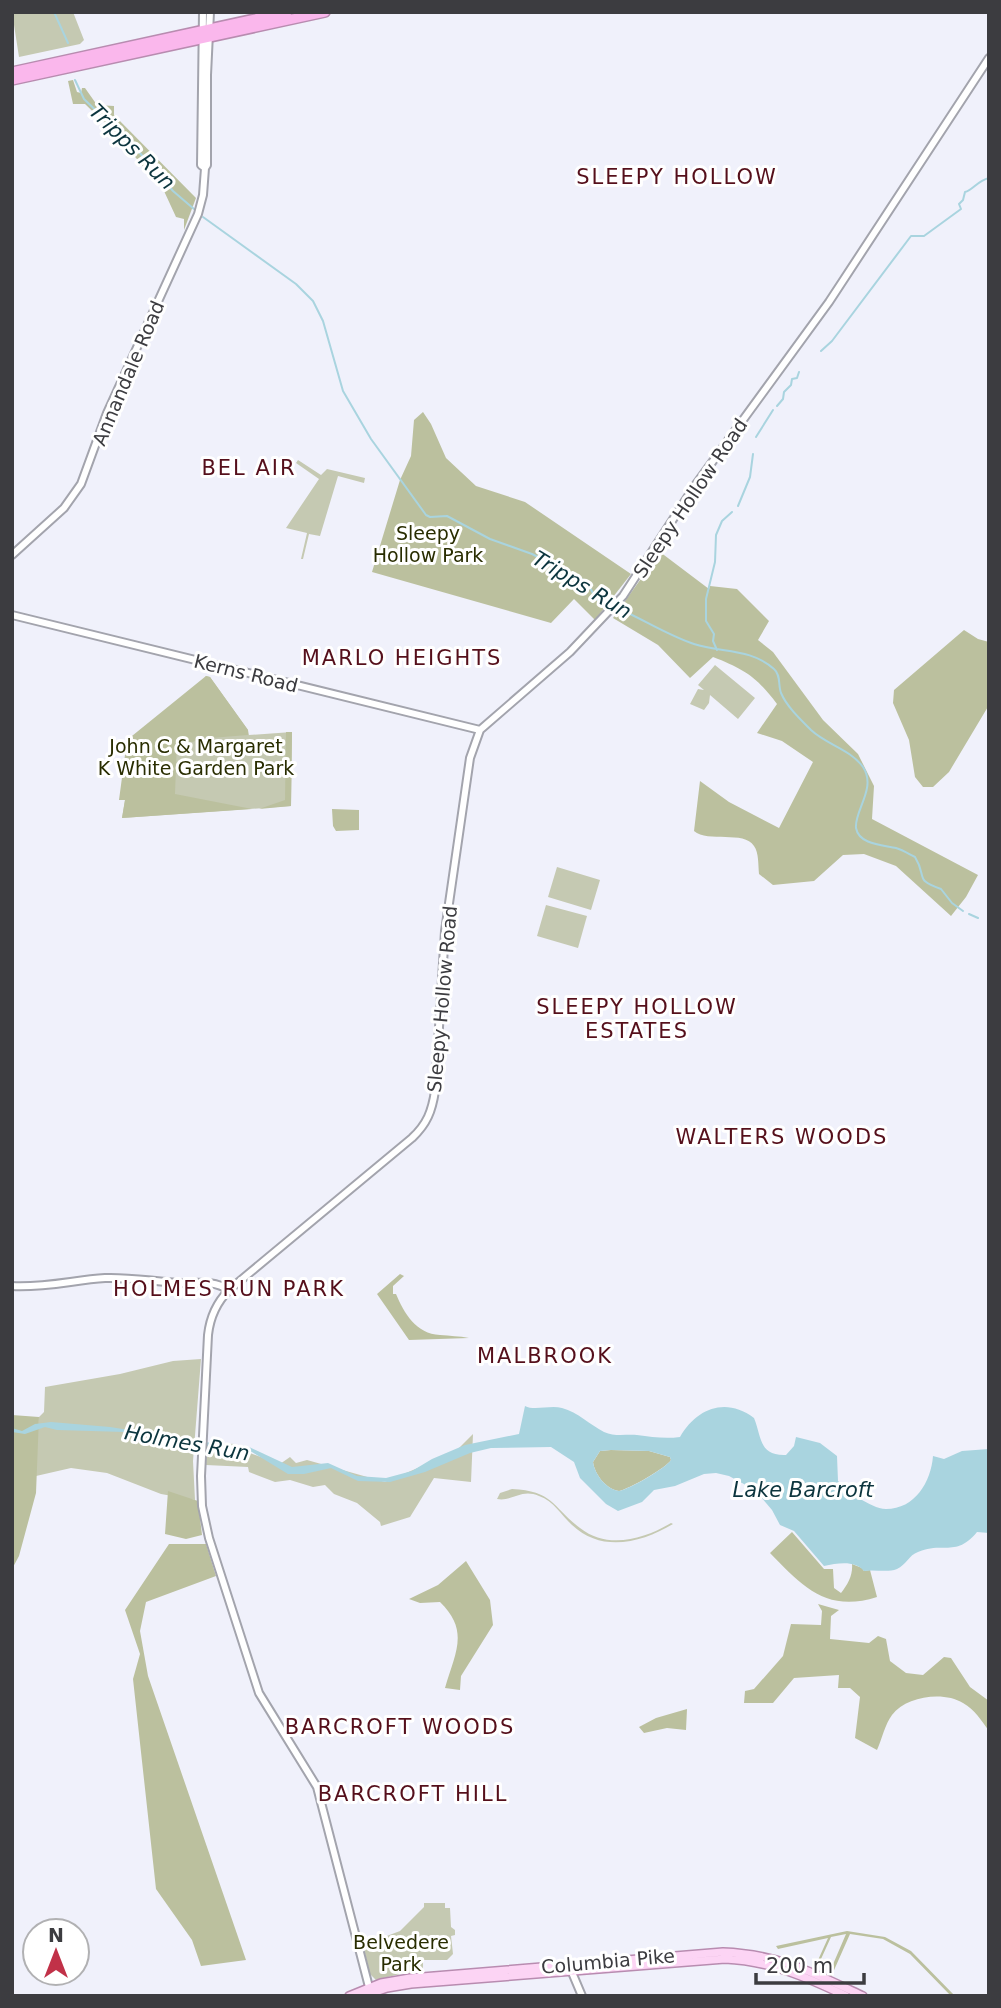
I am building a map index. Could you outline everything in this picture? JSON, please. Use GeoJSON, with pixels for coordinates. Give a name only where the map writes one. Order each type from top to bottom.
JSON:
{"type":"FeatureCollection","features":[{"type":"Feature","properties":{"kind":"highway"},"geometry":{"type":"LineString","coordinates":[[205,34],[288,12]]}},
{"type":"Feature","properties":{"kind":"highway"},"geometry":{"type":"LineString","coordinates":[[12,72],[325,12]]}},
{"type":"Feature","properties":{"kind":"highway"},"geometry":{"type":"LineString","coordinates":[[12,80],[94,58]]}},
{"type":"Feature","properties":{"kind":"main road","name":"Annandale Road"},"geometry":{"type":"LineString","coordinates":[[12,555],[64,508],[85,476],[110,406],[198,214],[205,168],[201,165],[205,34],[203,12]]}},
{"type":"Feature","properties":{"kind":"main road","name":"Annandale Road"},"geometry":{"type":"LineString","coordinates":[[205,34],[210,12]]}},
{"type":"Feature","properties":{"kind":"main road","name":"Sleepy Hollow Road"},"geometry":{"type":"LineString","coordinates":[[368,1992],[317,1787],[264,1702],[246,1659],[204,1517],[201,1496],[202,1435],[209,1324],[216,1307],[229,1290],[412,1138],[424,1126],[430,1113],[435,1091],[445,931],[470,758],[480,730],[570,652],[621,599],[694,487],[828,302],[989,58]]}},
{"type":"Feature","properties":{"kind":"main road","name":"Kerns Road"},"geometry":{"type":"LineString","coordinates":[[12,615],[480,730]]}},
{"type":"Feature","properties":{"kind":"main road"},"geometry":{"type":"LineString","coordinates":[[12,1286],[129,1278],[205,1283],[220,1285],[229,1290]]}},
{"type":"Feature","properties":{"kind":"main road","name":"Columbia Pike"},"geometry":{"type":"LineString","coordinates":[[571,1968],[710,1953],[758,1954],[793,1964],[863,1996]]}},
{"type":"Feature","properties":{"kind":"main road","name":"Columbia Pike"},"geometry":{"type":"LineString","coordinates":[[349,1996],[410,1978],[701,1960],[744,1960],[786,1969],[846,1996]]}},
{"type":"Feature","properties":{"kind":"main road"},"geometry":{"type":"LineString","coordinates":[[571,1968],[582,1996]]}},
{"type":"Feature","properties":{"kind":"green space"},"geometry":{"type":"Polygon","coordinates":[[[12,12],[73,12],[84,40],[80,44],[19,57],[12,12]]]}},
{"type":"Feature","properties":{"kind":"green space"},"geometry":{"type":"Polygon","coordinates":[[[73,80],[77,92],[81,93],[82,88],[85,88],[97,105],[114,106],[114,115],[196,198],[184,230],[184,219],[176,217],[164,191],[114,132],[85,104],[73,104],[68,81],[73,80]]]}},
{"type":"Feature","properties":{"kind":"green space","name":"Sleepy Hollow Park"},"geometry":{"type":"Polygon","coordinates":[[[423,412],[446,458],[476,486],[525,502],[631,574],[595,620],[574,599],[551,623],[372,572],[400,480],[411,456],[414,420],[423,412]]]}},
{"type":"Feature","properties":{"kind":"green space"},"geometry":{"type":"Polygon","coordinates":[[[298,460],[321,475],[327,469],[365,478],[364,483],[338,476],[320,536],[309,534],[303,559],[307,533],[286,528],[319,479],[296,463],[298,460]]]}},
{"type":"Feature","properties":{"kind":"green space"},"geometry":{"type":"Polygon","coordinates":[[[660,552],[709,589],[710,586],[737,589],[769,621],[758,640],[773,652],[823,720],[858,754],[874,786],[872,819],[978,875],[951,916],[896,866],[864,854],[843,855],[814,881],[773,885],[759,874],[757,852],[749,841],[734,837],[708,836],[694,831],[700,781],[729,802],[779,828],[813,762],[782,741],[757,733],[777,704],[749,675],[713,657],[690,678],[658,645],[613,618],[660,552]]]}},
{"type":"Feature","properties":{"kind":"green space"},"geometry":{"type":"Polygon","coordinates":[[[964,630],[989,642],[989,705],[949,772],[933,787],[923,787],[915,777],[909,740],[893,703],[894,690],[964,630]]]}},
{"type":"Feature","properties":{"kind":"green space"},"geometry":{"type":"Polygon","coordinates":[[[715,665],[755,698],[738,719],[710,695],[704,710],[690,704],[698,689],[704,690],[698,685],[715,665]]]}},
{"type":"Feature","properties":{"kind":"green space","name":"John C & Margaret K White Garden Park"},"geometry":{"type":"Polygon","coordinates":[[[206,676],[210,677],[249,735],[292,732],[291,806],[122,818],[125,800],[119,800],[206,676]]]}},
{"type":"Feature","properties":{"kind":"green space"},"geometry":{"type":"Polygon","coordinates":[[[206,676],[210,677],[248,730],[248,735],[198,739],[193,742],[177,741],[175,794],[252,809],[122,818],[125,800],[119,800],[127,740],[206,676]]]}},
{"type":"Feature","properties":{"kind":"green space"},"geometry":{"type":"Polygon","coordinates":[[[286,732],[292,732],[291,806],[259,809],[285,800],[286,732]]]}},
{"type":"Feature","properties":{"kind":"green space"},"geometry":{"type":"Polygon","coordinates":[[[332,809],[359,810],[359,830],[336,831],[332,809]]]}},
{"type":"Feature","properties":{"kind":"green space"},"geometry":{"type":"Polygon","coordinates":[[[557,867],[600,880],[591,910],[548,897],[557,867]]]}},
{"type":"Feature","properties":{"kind":"green space"},"geometry":{"type":"Polygon","coordinates":[[[546,905],[587,916],[578,948],[537,936],[546,905]]]}},
{"type":"Feature","properties":{"kind":"green space"},"geometry":{"type":"Polygon","coordinates":[[[400,1274],[404,1276],[393,1286],[393,1294],[396,1294],[407,1315],[418,1327],[432,1334],[469,1338],[409,1340],[377,1294],[400,1274]]]}},
{"type":"Feature","properties":{"kind":"green space"},"geometry":{"type":"Polygon","coordinates":[[[201,1359],[193,1461],[195,1500],[161,1494],[107,1473],[71,1468],[36,1476],[12,1424],[38,1427],[39,1417],[44,1412],[45,1387],[120,1374],[173,1361],[201,1359]]]}},
{"type":"Feature","properties":{"kind":"green space"},"geometry":{"type":"Polygon","coordinates":[[[12,1415],[39,1417],[36,1493],[19,1556],[12,1569],[12,1415]]]}},
{"type":"Feature","properties":{"kind":"green space"},"geometry":{"type":"Polygon","coordinates":[[[473,1434],[471,1482],[434,1478],[410,1517],[381,1526],[380,1522],[357,1503],[334,1494],[325,1485],[313,1487],[290,1480],[275,1482],[249,1472],[248,1467],[206,1465],[207,1443],[236,1444],[236,1448],[280,1464],[290,1457],[296,1463],[307,1460],[385,1482],[455,1452],[473,1434]]]}},
{"type":"Feature","properties":{"kind":"green space"},"geometry":{"type":"Polygon","coordinates":[[[600,1451],[649,1451],[670,1457],[671,1460],[647,1478],[619,1491],[602,1481],[593,1462],[600,1451]]]}},
{"type":"Feature","properties":{"kind":"green space"},"geometry":{"type":"Polygon","coordinates":[[[512,1489],[526,1490],[545,1497],[580,1528],[602,1539],[626,1540],[673,1524],[635,1540],[609,1542],[584,1534],[553,1505],[539,1496],[522,1494],[497,1499],[500,1493],[512,1489]]]}},
{"type":"Feature","properties":{"kind":"green space"},"geometry":{"type":"Polygon","coordinates":[[[168,1491],[198,1501],[202,1535],[186,1539],[165,1534],[168,1491]]]}},
{"type":"Feature","properties":{"kind":"green space"},"geometry":{"type":"Polygon","coordinates":[[[792,1532],[824,1569],[833,1569],[834,1588],[841,1593],[852,1572],[852,1564],[864,1571],[870,1570],[877,1597],[844,1602],[817,1594],[805,1586],[770,1553],[792,1532]]]}},
{"type":"Feature","properties":{"kind":"green space"},"geometry":{"type":"Polygon","coordinates":[[[169,1544],[206,1544],[216,1576],[146,1602],[140,1631],[148,1676],[246,1960],[201,1966],[192,1940],[156,1889],[133,1679],[140,1654],[125,1610],[169,1544]]]}},
{"type":"Feature","properties":{"kind":"green space"},"geometry":{"type":"Polygon","coordinates":[[[466,1561],[490,1600],[493,1625],[461,1676],[460,1690],[445,1688],[458,1643],[455,1623],[440,1602],[420,1603],[409,1599],[438,1585],[466,1561]]]}},
{"type":"Feature","properties":{"kind":"green space"},"geometry":{"type":"Polygon","coordinates":[[[818,1604],[839,1610],[831,1616],[830,1639],[869,1643],[878,1636],[886,1639],[890,1661],[906,1673],[923,1675],[944,1657],[951,1658],[970,1687],[989,1701],[989,1731],[963,1703],[946,1697],[926,1697],[906,1703],[892,1715],[877,1750],[855,1738],[860,1697],[850,1688],[838,1688],[839,1675],[794,1678],[773,1703],[744,1703],[745,1691],[754,1689],[783,1656],[791,1624],[821,1625],[822,1611],[818,1604]]]}},
{"type":"Feature","properties":{"kind":"green space"},"geometry":{"type":"Polygon","coordinates":[[[687,1709],[686,1730],[667,1728],[644,1733],[639,1727],[656,1718],[687,1709]]]}},
{"type":"Feature","properties":{"kind":"green space","name":"Belvedere Park"},"geometry":{"type":"Polygon","coordinates":[[[424,1903],[445,1903],[445,1908],[450,1908],[451,1927],[455,1930],[455,1935],[451,1936],[453,1954],[447,1960],[423,1960],[423,1972],[404,1973],[376,1980],[370,1974],[363,1945],[400,1931],[424,1907],[424,1903]]]}},
{"type":"Feature","properties":{"kind":"green space"},"geometry":{"type":"Polygon","coordinates":[[[847,1931],[885,1937],[911,1951],[955,1996],[951,1996],[910,1954],[883,1939],[850,1934],[831,1977],[828,1976],[846,1934],[831,1937],[816,1970],[814,1969],[828,1938],[778,1949],[776,1946],[847,1931]]]}},
{"type":"Feature","properties":{"kind":"water","name":"Lake Barcroft"},"geometry":{"type":"Polygon","coordinates":[[[525,1406],[568,1410],[608,1434],[664,1438],[680,1437],[695,1419],[713,1409],[733,1408],[754,1418],[766,1449],[777,1455],[786,1455],[794,1446],[796,1437],[820,1443],[837,1456],[838,1481],[866,1502],[886,1509],[905,1504],[920,1492],[929,1475],[933,1456],[944,1459],[962,1451],[989,1449],[989,1533],[977,1532],[962,1545],[955,1547],[918,1552],[897,1569],[864,1571],[851,1564],[824,1566],[794,1531],[780,1525],[772,1510],[755,1490],[729,1476],[716,1473],[704,1474],[675,1486],[654,1490],[642,1502],[618,1511],[606,1504],[580,1478],[574,1462],[551,1447],[491,1448],[390,1482],[358,1481],[331,1468],[304,1474],[288,1474],[252,1452],[243,1450],[186,1444],[125,1432],[57,1430],[45,1427],[25,1434],[12,1432],[12,1428],[22,1431],[35,1424],[51,1422],[110,1427],[247,1446],[292,1467],[328,1463],[357,1476],[386,1478],[412,1471],[465,1445],[519,1434],[525,1406]],[[600,1451],[593,1462],[594,1467],[606,1484],[619,1491],[647,1478],[671,1460],[670,1457],[649,1451],[600,1451]]]}},
{"type":"Feature","properties":{"kind":"waterway","name":"Tripps Run"},"geometry":{"type":"LineString","coordinates":[[54,12],[68,43]]}},
{"type":"Feature","properties":{"kind":"waterway","name":"Tripps Run"},"geometry":{"type":"LineString","coordinates":[[75,80],[84,99],[139,152],[173,191],[194,209]]}},
{"type":"Feature","properties":{"kind":"waterway"},"geometry":{"type":"LineString","coordinates":[[821,351],[832,341],[911,236],[924,236],[961,209],[959,204],[965,192],[989,178]]}},
{"type":"Feature","properties":{"kind":"waterway","name":"Tripps Run"},"geometry":{"type":"LineString","coordinates":[[203,217],[296,284],[313,301],[323,321],[343,391],[371,439],[426,515],[447,516],[490,539],[532,554],[587,582],[596,599],[612,606]]}},
{"type":"Feature","properties":{"kind":"waterway"},"geometry":{"type":"LineString","coordinates":[[777,406],[799,372]]}},
{"type":"Feature","properties":{"kind":"waterway"},"geometry":{"type":"LineString","coordinates":[[756,437],[773,410]]}},
{"type":"Feature","properties":{"kind":"waterway"},"geometry":{"type":"LineString","coordinates":[[738,506],[750,477],[753,454]]}},
{"type":"Feature","properties":{"kind":"waterway"},"geometry":{"type":"LineString","coordinates":[[717,650],[713,641],[714,634],[706,621],[706,599],[715,562],[716,535],[722,521],[732,512]]}},
{"type":"Feature","properties":{"kind":"waterway","name":"Tripps Run"},"geometry":{"type":"LineString","coordinates":[[617,608],[684,640],[704,647],[746,654],[774,669],[781,693],[794,713],[817,735],[852,756],[863,767],[868,783],[856,821],[858,834],[867,841],[899,849],[915,857],[924,880],[941,889],[952,903],[963,911]]}},
{"type":"Feature","properties":{"kind":"waterway"},"geometry":{"type":"LineString","coordinates":[[969,914],[978,918]]}},
{"type":"Feature","properties":{"kind":"district","name":"SLEEPY HOLLOW"},"geometry":{"type":"Point","coordinates":[677,177]}},
{"type":"Feature","properties":{"kind":"district","name":"BEL AIR"},"geometry":{"type":"Point","coordinates":[249,468]}},
{"type":"Feature","properties":{"kind":"district","name":"MARLO HEIGHTS"},"geometry":{"type":"Point","coordinates":[402,658]}},
{"type":"Feature","properties":{"kind":"district","name":"SLEEPY HOLLOW ESTATES"},"geometry":{"type":"Point","coordinates":[637,1019]}},
{"type":"Feature","properties":{"kind":"district","name":"WALTERS WOODS"},"geometry":{"type":"Point","coordinates":[782,1137]}},
{"type":"Feature","properties":{"kind":"district","name":"HOLMES RUN PARK"},"geometry":{"type":"Point","coordinates":[229,1289]}},
{"type":"Feature","properties":{"kind":"district","name":"MALBROOK"},"geometry":{"type":"Point","coordinates":[545,1356]}},
{"type":"Feature","properties":{"kind":"district","name":"BARCROFT WOODS"},"geometry":{"type":"Point","coordinates":[400,1727]}},
{"type":"Feature","properties":{"kind":"district","name":"BARCROFT HILL"},"geometry":{"type":"Point","coordinates":[413,1794]}},
{"type":"Feature","properties":{"kind":"water label","name":"Holmes Run"},"geometry":{"type":"Point","coordinates":[187,1443]}}]}
